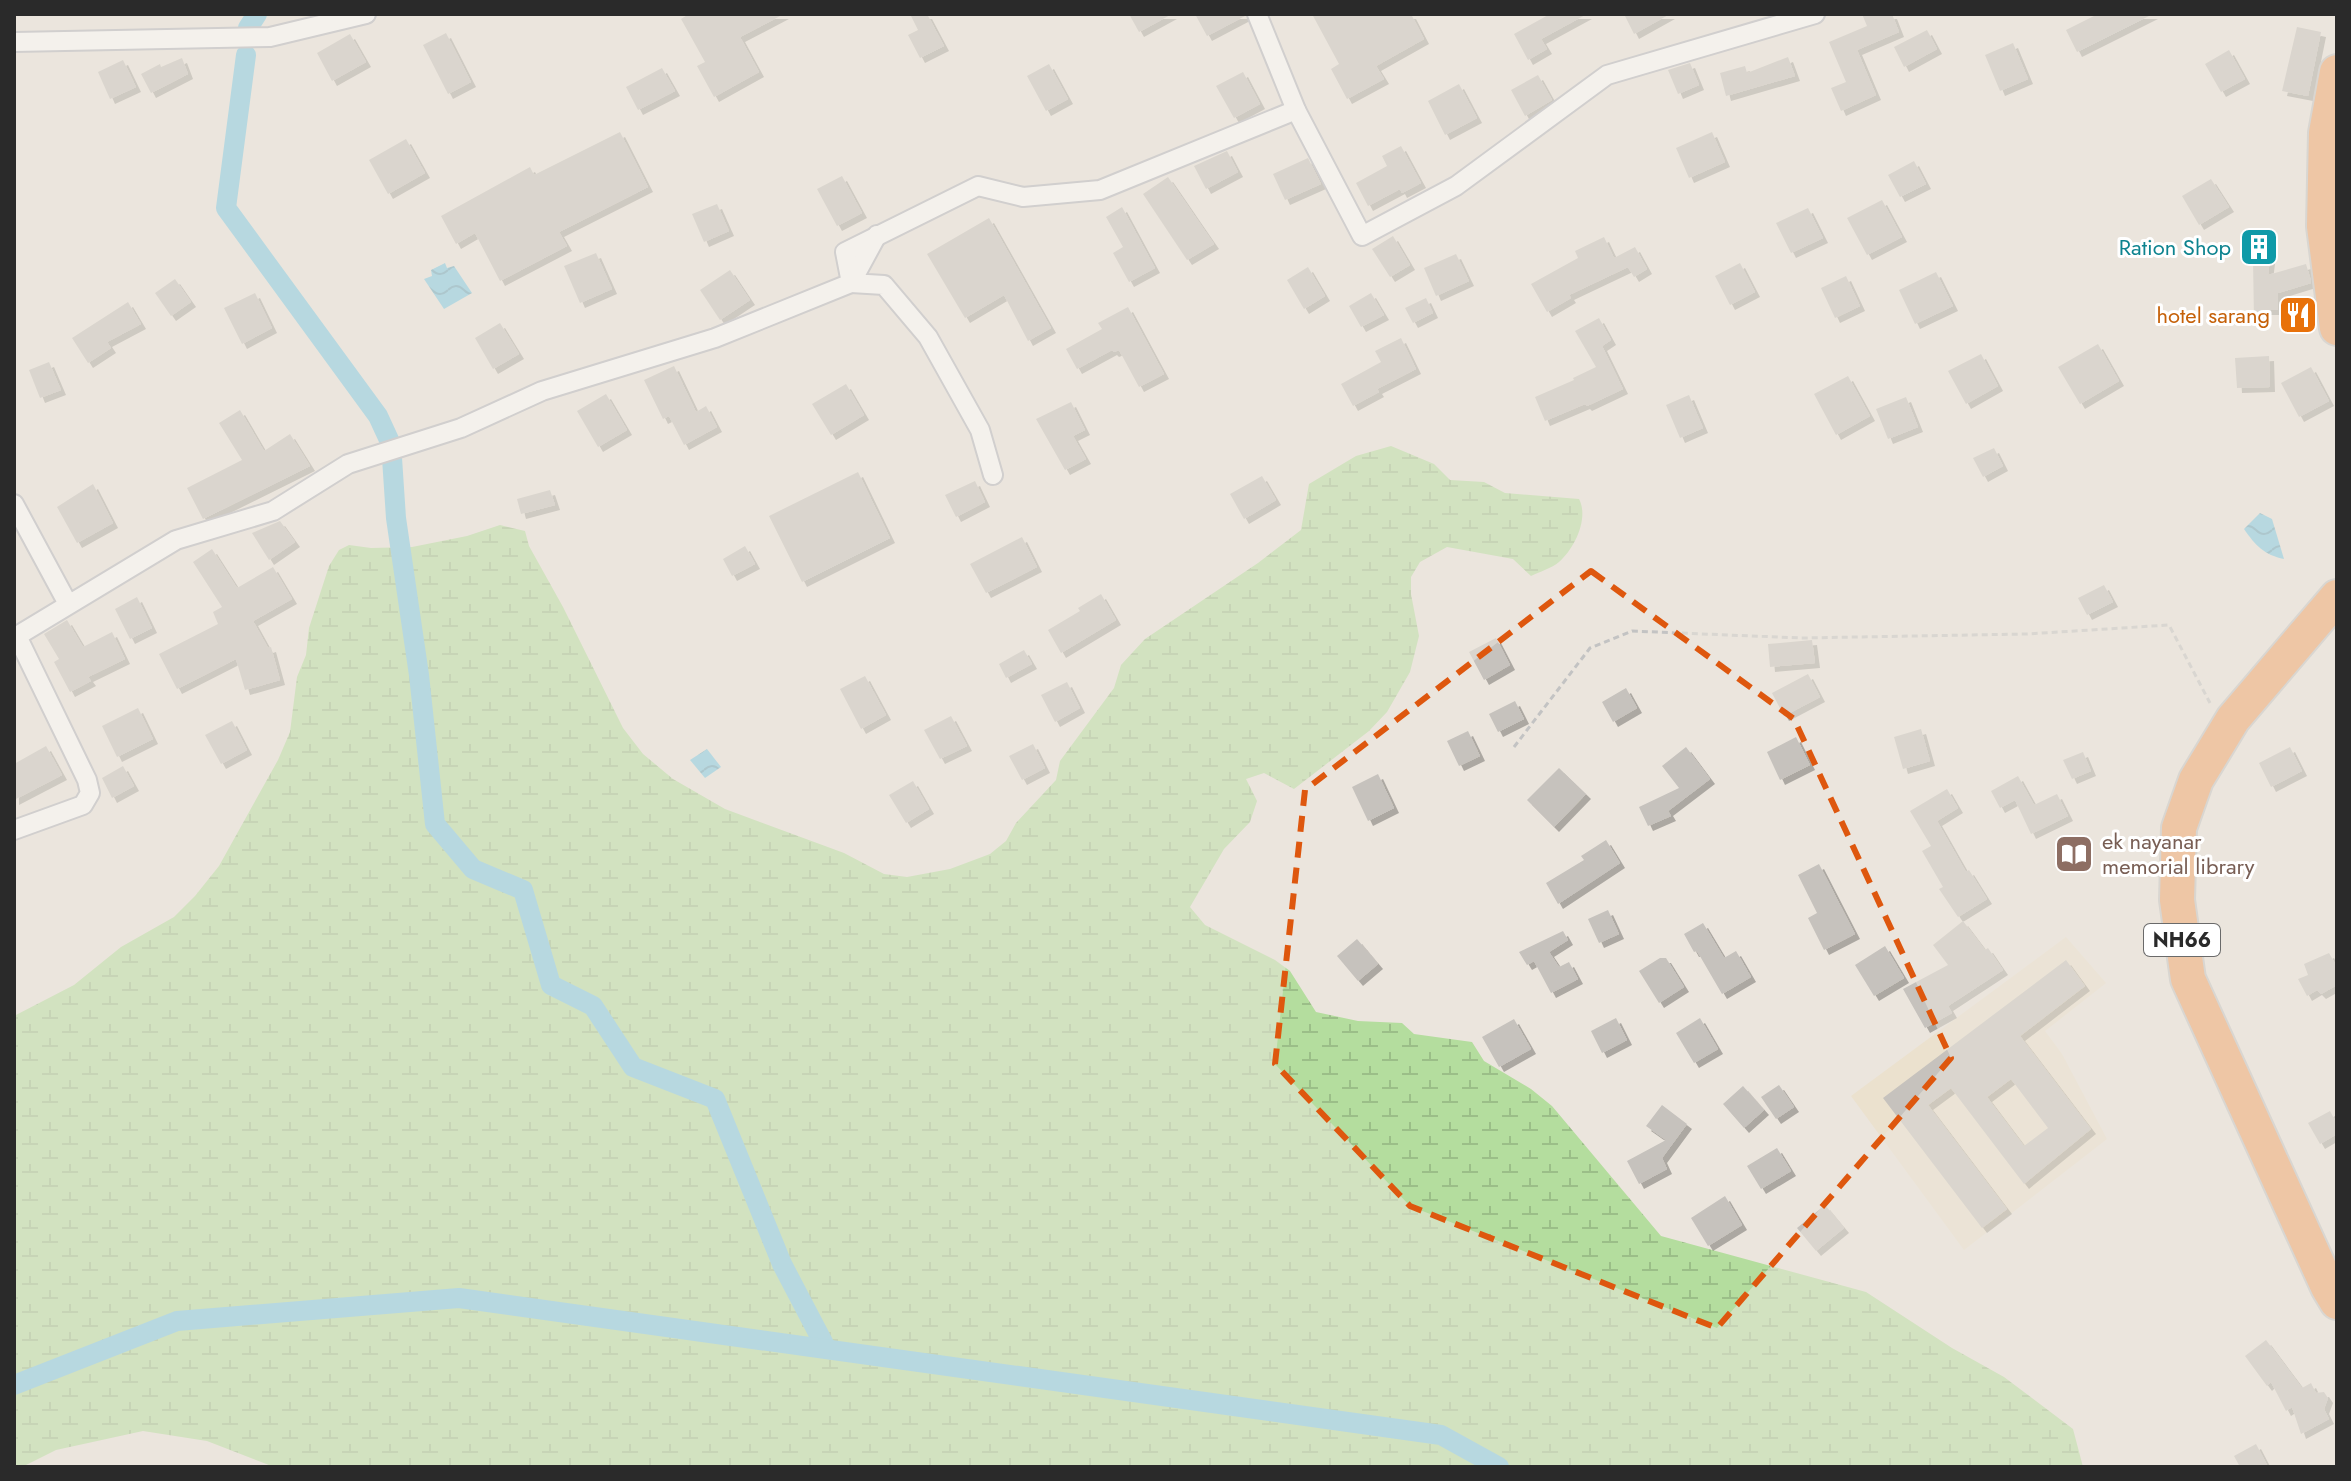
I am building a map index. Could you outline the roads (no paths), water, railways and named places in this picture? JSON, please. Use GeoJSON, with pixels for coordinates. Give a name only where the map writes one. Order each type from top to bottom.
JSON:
{"type":"FeatureCollection","features":[{"type":"Feature","properties":{"kind":"highway"},"geometry":{"type":"LineString","coordinates":[[2337,72],[2326,133],[2324,226],[2337,328]]}},
{"type":"Feature","properties":{"kind":"highway","name":"NH66"},"geometry":{"type":"LineString","coordinates":[[2337,597],[2283,657],[2225,731],[2196,780],[2179,828],[2177,900],[2188,979],[2337,1302]]}},
{"type":"Feature","properties":{"kind":"street"},"geometry":{"type":"LineString","coordinates":[[14,42],[270,37],[366,14]]}},
{"type":"Feature","properties":{"kind":"street"},"geometry":{"type":"LineString","coordinates":[[1257,14],[1296,110],[1362,236],[1456,186],[1607,75],[1815,14]]}},
{"type":"Feature","properties":{"kind":"street"},"geometry":{"type":"LineString","coordinates":[[851,283],[845,252],[978,186],[1023,197],[1100,190],[1296,110]]}},
{"type":"Feature","properties":{"kind":"street"},"geometry":{"type":"LineString","coordinates":[[14,830],[83,805],[90,793],[87,780],[17,636],[176,540],[273,511],[348,464],[461,428],[542,391],[715,338],[851,283],[884,285],[928,337],[980,430],[993,475]]}},
{"type":"Feature","properties":{"kind":"street"},"geometry":{"type":"LineString","coordinates":[[14,504],[68,604]]}},
{"type":"Feature","properties":{"kind":"water"},"geometry":{"type":"Polygon","coordinates":[[[445,263],[447,268],[454,266],[472,293],[444,309],[424,279],[432,276],[431,270],[445,263]]]}},
{"type":"Feature","properties":{"kind":"water"},"geometry":{"type":"Polygon","coordinates":[[[2260,513],[2272,519],[2284,559],[2261,548],[2244,529],[2260,513]]]}},
{"type":"Feature","properties":{"kind":"water"},"geometry":{"type":"Polygon","coordinates":[[[707,749],[721,767],[705,778],[690,760],[707,749]]]}},
{"type":"Feature","properties":{"kind":"waterway"},"geometry":{"type":"LineString","coordinates":[[248,28],[257,14]]}},
{"type":"Feature","properties":{"kind":"waterway"},"geometry":{"type":"LineString","coordinates":[[246,55],[226,208],[378,416],[390,442]]}},
{"type":"Feature","properties":{"kind":"waterway"},"geometry":{"type":"LineString","coordinates":[[392,458],[396,518],[419,675],[435,824],[473,869],[523,890],[551,985],[593,1006],[633,1067],[715,1099],[782,1264],[826,1348]]}},
{"type":"Feature","properties":{"kind":"waterway"},"geometry":{"type":"LineString","coordinates":[[393,466],[394,496]]}},
{"type":"Feature","properties":{"kind":"waterway"},"geometry":{"type":"LineString","coordinates":[[14,1385],[177,1321],[459,1298],[1441,1435],[1499,1467]]}},
{"type":"Feature","properties":{"kind":"place","name":"Ration Shop"},"geometry":{"type":"Point","coordinates":[2259,247]}},
{"type":"Feature","properties":{"kind":"place","name":"hotel sarang"},"geometry":{"type":"Point","coordinates":[2298,315]}},
{"type":"Feature","properties":{"kind":"place","name":"ek nayanar memorial library"},"geometry":{"type":"Point","coordinates":[2074,854]}}]}
